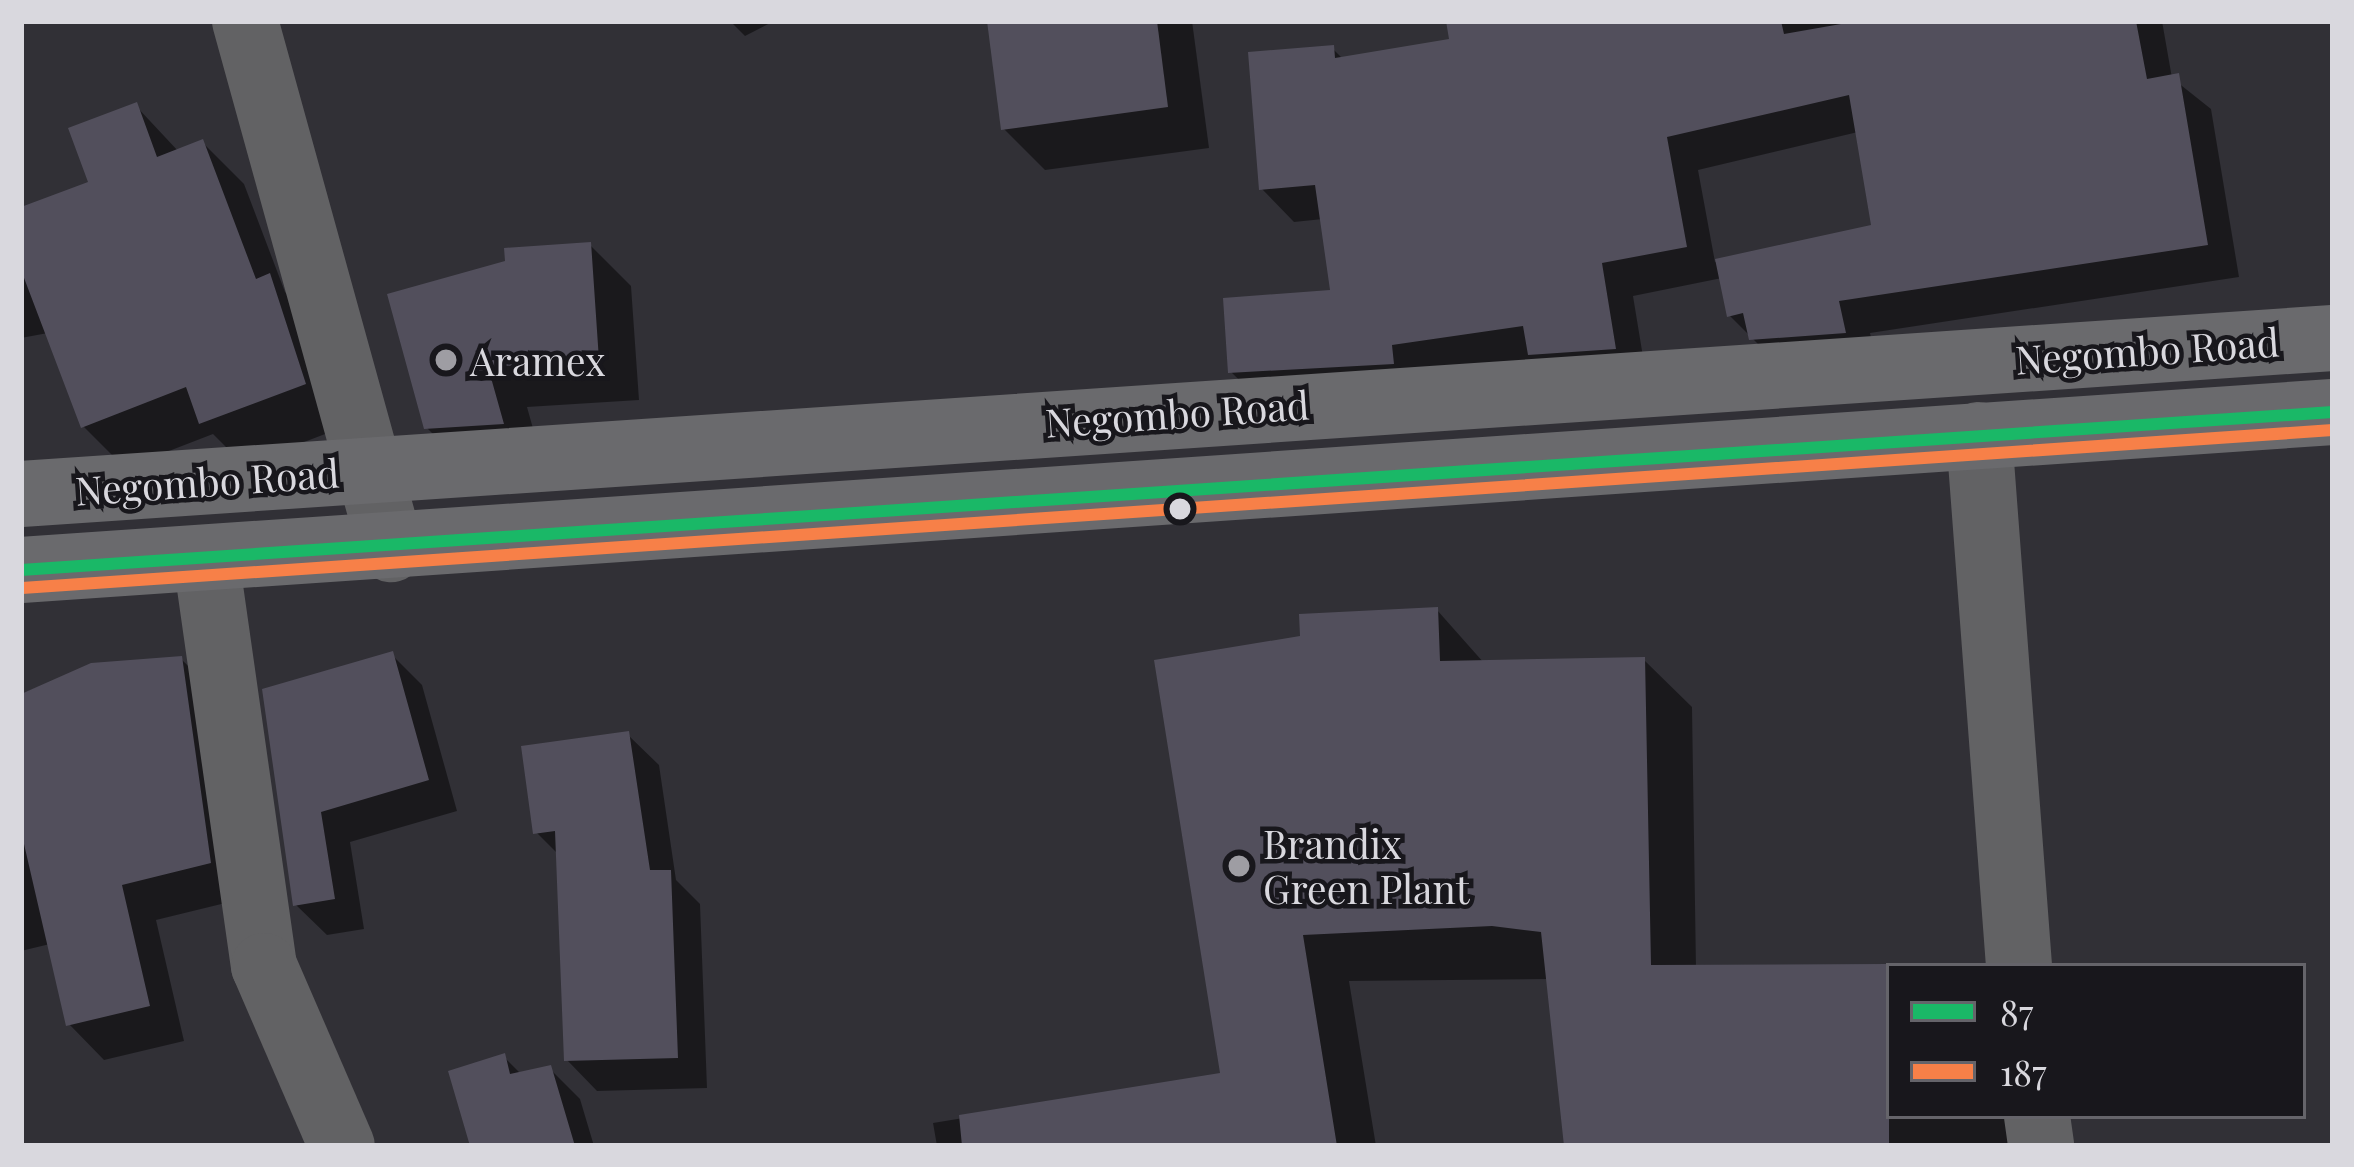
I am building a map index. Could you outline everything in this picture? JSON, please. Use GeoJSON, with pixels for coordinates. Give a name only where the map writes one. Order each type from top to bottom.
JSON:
{"type":"FeatureCollection","features":[{"type":"Feature","properties":{"kind":"highway","name":"Negombo Road"},"geometry":{"type":"LineString","coordinates":[[21,494],[2333,338]]}},
{"type":"Feature","properties":{"kind":"highway","name":"Negombo Road"},"geometry":{"type":"LineString","coordinates":[[21,570],[391,549],[2333,412]]}},
{"type":"Feature","properties":{"kind":"street"},"geometry":{"type":"LineString","coordinates":[[245,21],[391,549]]}},
{"type":"Feature","properties":{"kind":"street"},"geometry":{"type":"LineString","coordinates":[[1979,435],[2019,963]]}},
{"type":"Feature","properties":{"kind":"street"},"geometry":{"type":"LineString","coordinates":[[206,560],[264,966],[342,1146]]}},
{"type":"Feature","properties":{"kind":"building"},"geometry":{"type":"Polygon","coordinates":[[[987,21],[1157,21],[1168,107],[1001,130],[987,21]]]}},
{"type":"Feature","properties":{"kind":"building"},"geometry":{"type":"Polygon","coordinates":[[[1446,21],[1781,21],[1784,34],[1858,21],[2136,21],[2147,79],[2179,73],[2208,245],[1839,301],[1846,333],[1749,340],[1743,313],[1727,317],[1715,259],[1871,225],[1849,95],[1667,137],[1687,247],[1602,263],[1616,349],[1528,355],[1523,326],[1392,345],[1394,364],[1228,373],[1223,298],[1330,290],[1315,185],[1259,190],[1248,52],[1334,45],[1335,58],[1449,39],[1446,21]]]}},
{"type":"Feature","properties":{"kind":"building"},"geometry":{"type":"Polygon","coordinates":[[[137,102],[157,157],[203,139],[256,279],[270,273],[306,384],[199,424],[186,387],[81,428],[21,270],[21,207],[88,182],[68,128],[137,102]]]}},
{"type":"Feature","properties":{"kind":"building"},"geometry":{"type":"Polygon","coordinates":[[[591,242],[599,360],[488,367],[504,424],[424,429],[387,294],[505,261],[504,248],[591,242]]]}},
{"type":"Feature","properties":{"kind":"building"},"geometry":{"type":"Polygon","coordinates":[[[1438,607],[1440,661],[1645,657],[1651,965],[1886,964],[1889,1146],[1564,1146],[1541,932],[1492,926],[1303,935],[1337,1146],[962,1146],[959,1115],[1220,1073],[1154,660],[1300,636],[1299,614],[1438,607]]]}},
{"type":"Feature","properties":{"kind":"building"},"geometry":{"type":"Polygon","coordinates":[[[393,651],[429,780],[321,812],[335,899],[293,906],[262,689],[393,651]]]}},
{"type":"Feature","properties":{"kind":"building"},"geometry":{"type":"Polygon","coordinates":[[[182,656],[211,863],[122,885],[150,1006],[66,1026],[21,831],[21,694],[91,663],[182,656]]]}},
{"type":"Feature","properties":{"kind":"building"},"geometry":{"type":"Polygon","coordinates":[[[629,731],[650,870],[671,870],[678,1058],[564,1061],[555,831],[533,834],[521,746],[629,731]]]}},
{"type":"Feature","properties":{"kind":"building"},"geometry":{"type":"Polygon","coordinates":[[[505,1053],[510,1074],[551,1065],[575,1146],[470,1146],[448,1071],[505,1053]]]}},
{"type":"Feature","properties":{"kind":"transit line","name":"87"},"geometry":{"type":"LineString","coordinates":[[21,570],[2333,412]]}},
{"type":"Feature","properties":{"kind":"transit line","name":"187"},"geometry":{"type":"LineString","coordinates":[[22,588],[2333,430]]}},
{"type":"Feature","properties":{"kind":"place","name":"Aramex"},"geometry":{"type":"Point","coordinates":[446,360]}},
{"type":"Feature","properties":{"kind":"place","name":"Brandix Green Plant"},"geometry":{"type":"Point","coordinates":[1239,866]}}]}
